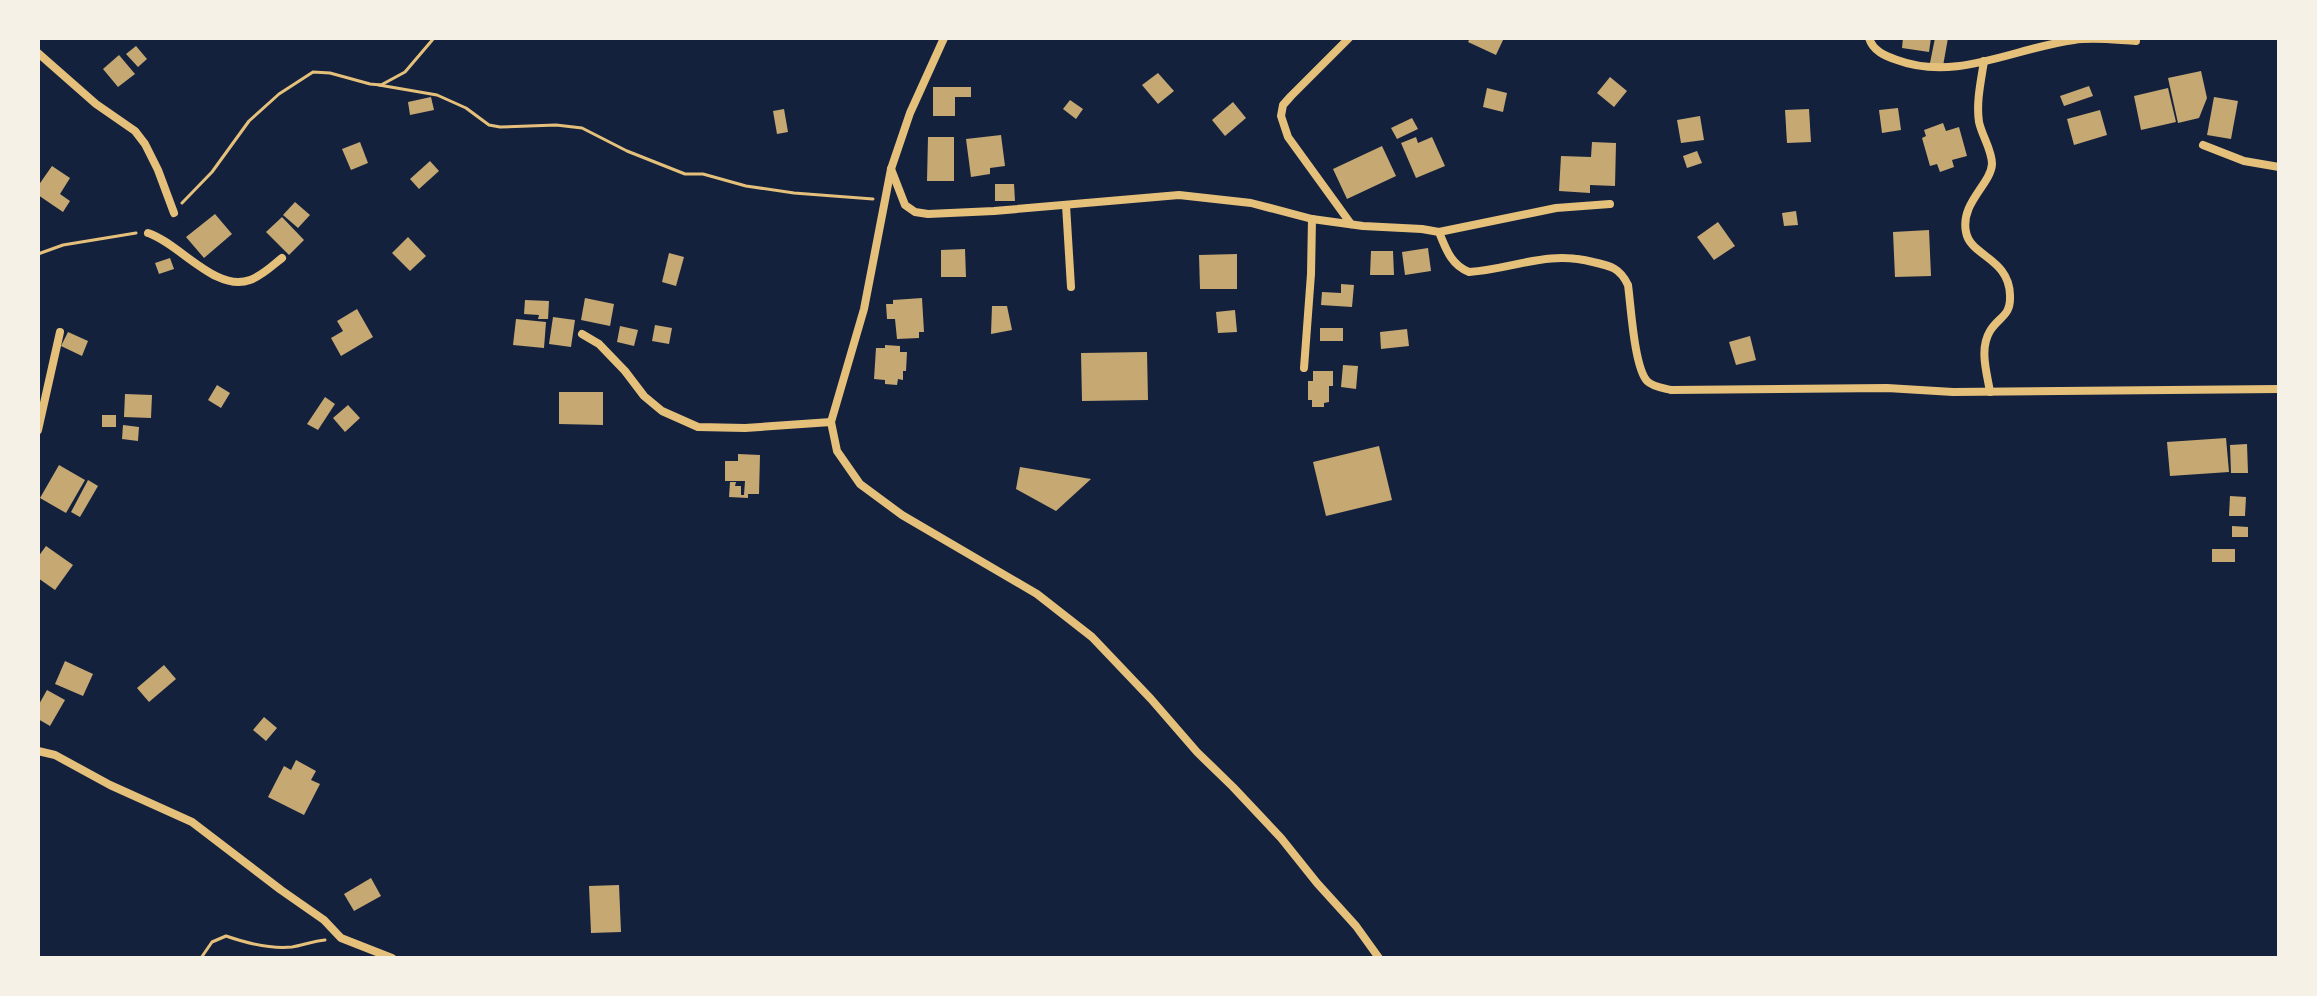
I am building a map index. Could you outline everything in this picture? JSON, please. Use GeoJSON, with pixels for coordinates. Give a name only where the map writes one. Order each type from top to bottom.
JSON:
{"type":"FeatureCollection","features":[{"type":"Feature","properties":{"kind":"street"},"geometry":{"type":"LineString","coordinates":[[944,38],[910,113],[891,169],[864,309],[831,422],[837,451],[860,484],[902,515],[1037,594],[1092,637],[1281,838],[1356,926],[1379,958]]}},
{"type":"Feature","properties":{"kind":"street"},"geometry":{"type":"LineString","coordinates":[[1349,38],[1283,105],[1281,116],[1288,137],[1351,224]]}},
{"type":"Feature","properties":{"kind":"street"},"geometry":{"type":"LineString","coordinates":[[1869,38],[1876,50],[1916,67],[1944,69],[2076,40],[2136,41]]}},
{"type":"Feature","properties":{"kind":"street"},"geometry":{"type":"LineString","coordinates":[[38,53],[96,104],[135,131],[158,170],[174,213]]}},
{"type":"Feature","properties":{"kind":"street"},"geometry":{"type":"LineString","coordinates":[[1984,61],[1979,87],[1979,123],[1992,163],[1970,204],[1965,231],[1969,242],[2004,272],[2010,291],[2008,313],[1990,332],[1985,349],[1990,392]]}},
{"type":"Feature","properties":{"kind":"street"},"geometry":{"type":"LineString","coordinates":[[2203,145],[2244,161],[2279,167]]}},
{"type":"Feature","properties":{"kind":"street"},"geometry":{"type":"LineString","coordinates":[[891,169],[905,205],[915,212],[928,214],[1179,195],[1251,203],[1312,219],[1439,232],[1556,208],[1610,204]]}},
{"type":"Feature","properties":{"kind":"street"},"geometry":{"type":"LineString","coordinates":[[1066,205],[1071,287]]}},
{"type":"Feature","properties":{"kind":"street"},"geometry":{"type":"LineString","coordinates":[[1304,368],[1312,219]]}},
{"type":"Feature","properties":{"kind":"street"},"geometry":{"type":"LineString","coordinates":[[1439,232],[1449,255],[1459,268],[1469,272],[1557,256],[1608,265],[1622,273],[1628,285],[1638,364],[1647,380],[1657,387],[1671,390],[1887,388],[1990,392],[2279,389]]}},
{"type":"Feature","properties":{"kind":"street"},"geometry":{"type":"LineString","coordinates":[[148,233],[159,236],[211,273],[234,282],[249,281],[282,258]]}},
{"type":"Feature","properties":{"kind":"street"},"geometry":{"type":"LineString","coordinates":[[38,430],[60,332]]}},
{"type":"Feature","properties":{"kind":"street"},"geometry":{"type":"LineString","coordinates":[[582,334],[599,344],[644,396],[662,411],[698,427],[745,428],[831,422]]}},
{"type":"Feature","properties":{"kind":"street"},"geometry":{"type":"LineString","coordinates":[[38,751],[55,755],[110,785],[192,822],[324,920],[341,938],[392,958]]}},
{"type":"Feature","properties":{"kind":"path"},"geometry":{"type":"LineString","coordinates":[[379,85],[405,72],[434,38]]}},
{"type":"Feature","properties":{"kind":"path"},"geometry":{"type":"LineString","coordinates":[[174,213],[212,172],[249,121],[279,94],[313,72],[437,95],[466,108],[489,125],[582,128],[627,151],[685,174],[703,174],[746,186],[794,193],[883,200]]}},
{"type":"Feature","properties":{"kind":"path"},"geometry":{"type":"LineString","coordinates":[[38,254],[101,237],[148,233]]}},
{"type":"Feature","properties":{"kind":"path"},"geometry":{"type":"LineString","coordinates":[[201,958],[212,942],[226,936],[276,947],[341,938]]}},
{"type":"Feature","properties":{"kind":"building"},"geometry":{"type":"Polygon","coordinates":[[[1470,38],[1503,40],[1496,55],[1468,42],[1470,38]]]}},
{"type":"Feature","properties":{"kind":"building"},"geometry":{"type":"Polygon","coordinates":[[[1903,38],[1931,38],[1929,52],[1902,48],[1903,38]]]}},
{"type":"Feature","properties":{"kind":"building"},"geometry":{"type":"Polygon","coordinates":[[[1935,38],[1948,38],[1943,66],[1930,63],[1935,38]]]}},
{"type":"Feature","properties":{"kind":"building"},"geometry":{"type":"Polygon","coordinates":[[[136,46],[147,59],[138,67],[126,54],[136,46]]]}},
{"type":"Feature","properties":{"kind":"building"},"geometry":{"type":"Polygon","coordinates":[[[119,55],[135,74],[118,87],[103,69],[119,55]]]}},
{"type":"Feature","properties":{"kind":"building"},"geometry":{"type":"Polygon","coordinates":[[[2201,71],[2207,98],[2199,118],[2178,123],[2168,78],[2201,71]]]}},
{"type":"Feature","properties":{"kind":"building"},"geometry":{"type":"Polygon","coordinates":[[[1158,73],[1174,91],[1158,104],[1142,85],[1158,73]]]}},
{"type":"Feature","properties":{"kind":"building"},"geometry":{"type":"Polygon","coordinates":[[[1610,77],[1627,91],[1614,107],[1597,93],[1610,77]]]}},
{"type":"Feature","properties":{"kind":"building"},"geometry":{"type":"Polygon","coordinates":[[[2089,86],[2093,96],[2064,106],[2060,96],[2089,86]]]}},
{"type":"Feature","properties":{"kind":"building"},"geometry":{"type":"Polygon","coordinates":[[[933,87],[971,87],[971,97],[955,97],[955,116],[933,116],[933,87]]]}},
{"type":"Feature","properties":{"kind":"building"},"geometry":{"type":"Polygon","coordinates":[[[1487,88],[1507,93],[1503,112],[1483,107],[1487,88]]]}},
{"type":"Feature","properties":{"kind":"building"},"geometry":{"type":"Polygon","coordinates":[[[2168,88],[2176,122],[2141,130],[2134,96],[2168,88]]]}},
{"type":"Feature","properties":{"kind":"building"},"geometry":{"type":"Polygon","coordinates":[[[431,97],[434,110],[410,115],[408,102],[431,97]]]}},
{"type":"Feature","properties":{"kind":"building"},"geometry":{"type":"Polygon","coordinates":[[[2214,97],[2238,101],[2231,139],[2207,135],[2214,97]]]}},
{"type":"Feature","properties":{"kind":"building"},"geometry":{"type":"Polygon","coordinates":[[[1070,100],[1083,109],[1076,119],[1063,109],[1070,100]]]}},
{"type":"Feature","properties":{"kind":"building"},"geometry":{"type":"Polygon","coordinates":[[[1233,102],[1246,118],[1225,136],[1212,120],[1233,102]]]}},
{"type":"Feature","properties":{"kind":"building"},"geometry":{"type":"Polygon","coordinates":[[[1898,108],[1901,130],[1882,133],[1879,110],[1898,108]]]}},
{"type":"Feature","properties":{"kind":"building"},"geometry":{"type":"Polygon","coordinates":[[[784,109],[788,132],[777,134],[773,111],[784,109]]]}},
{"type":"Feature","properties":{"kind":"building"},"geometry":{"type":"Polygon","coordinates":[[[1809,109],[1811,142],[1787,143],[1785,110],[1809,109]]]}},
{"type":"Feature","properties":{"kind":"building"},"geometry":{"type":"Polygon","coordinates":[[[2100,110],[2107,135],[2074,145],[2067,119],[2100,110]]]}},
{"type":"Feature","properties":{"kind":"building"},"geometry":{"type":"Polygon","coordinates":[[[1700,116],[1704,140],[1681,143],[1677,120],[1700,116]]]}},
{"type":"Feature","properties":{"kind":"building"},"geometry":{"type":"Polygon","coordinates":[[[1412,118],[1418,129],[1397,139],[1391,128],[1412,118]]]}},
{"type":"Feature","properties":{"kind":"building"},"geometry":{"type":"Polygon","coordinates":[[[1943,123],[1946,131],[1959,127],[1967,156],[1952,160],[1954,167],[1940,172],[1937,164],[1930,166],[1922,138],[1926,136],[1924,130],[1943,123]]]}},
{"type":"Feature","properties":{"kind":"building"},"geometry":{"type":"Polygon","coordinates":[[[1001,135],[1005,166],[990,168],[990,174],[971,177],[966,139],[1001,135]]]}},
{"type":"Feature","properties":{"kind":"building"},"geometry":{"type":"Polygon","coordinates":[[[928,137],[954,137],[954,181],[927,181],[928,137]]]}},
{"type":"Feature","properties":{"kind":"building"},"geometry":{"type":"Polygon","coordinates":[[[1416,137],[1418,143],[1432,137],[1445,166],[1416,178],[1401,143],[1416,137]]]}},
{"type":"Feature","properties":{"kind":"building"},"geometry":{"type":"Polygon","coordinates":[[[360,142],[368,163],[351,170],[342,149],[360,142]]]}},
{"type":"Feature","properties":{"kind":"building"},"geometry":{"type":"Polygon","coordinates":[[[1592,142],[1616,143],[1615,186],[1590,185],[1590,193],[1559,191],[1561,156],[1591,157],[1592,142]]]}},
{"type":"Feature","properties":{"kind":"building"},"geometry":{"type":"Polygon","coordinates":[[[1382,146],[1396,176],[1347,199],[1333,169],[1382,146]]]}},
{"type":"Feature","properties":{"kind":"building"},"geometry":{"type":"Polygon","coordinates":[[[1697,151],[1702,163],[1687,168],[1683,156],[1697,151]]]}},
{"type":"Feature","properties":{"kind":"building"},"geometry":{"type":"Polygon","coordinates":[[[430,161],[439,171],[419,189],[410,179],[430,161]]]}},
{"type":"Feature","properties":{"kind":"building"},"geometry":{"type":"Polygon","coordinates":[[[52,166],[70,178],[60,194],[70,201],[63,212],[38,195],[38,186],[52,166]]]}},
{"type":"Feature","properties":{"kind":"building"},"geometry":{"type":"Polygon","coordinates":[[[995,184],[1014,184],[1015,201],[995,201],[995,184]]]}},
{"type":"Feature","properties":{"kind":"building"},"geometry":{"type":"Polygon","coordinates":[[[295,202],[310,215],[298,228],[283,215],[295,202]]]}},
{"type":"Feature","properties":{"kind":"building"},"geometry":{"type":"Polygon","coordinates":[[[1796,211],[1798,225],[1784,226],[1782,213],[1796,211]]]}},
{"type":"Feature","properties":{"kind":"building"},"geometry":{"type":"Polygon","coordinates":[[[215,214],[232,234],[204,258],[186,237],[215,214]]]}},
{"type":"Feature","properties":{"kind":"building"},"geometry":{"type":"Polygon","coordinates":[[[282,217],[304,240],[289,255],[266,232],[282,217]]]}},
{"type":"Feature","properties":{"kind":"building"},"geometry":{"type":"Polygon","coordinates":[[[1718,222],[1735,246],[1714,260],[1697,237],[1718,222]]]}},
{"type":"Feature","properties":{"kind":"building"},"geometry":{"type":"Polygon","coordinates":[[[1929,230],[1931,276],[1895,277],[1893,232],[1929,230]]]}},
{"type":"Feature","properties":{"kind":"building"},"geometry":{"type":"Polygon","coordinates":[[[408,237],[426,256],[410,271],[392,253],[408,237]]]}},
{"type":"Feature","properties":{"kind":"building"},"geometry":{"type":"Polygon","coordinates":[[[1428,248],[1431,271],[1405,275],[1402,252],[1428,248]]]}},
{"type":"Feature","properties":{"kind":"building"},"geometry":{"type":"Polygon","coordinates":[[[965,249],[966,277],[941,277],[941,250],[965,249]]]}},
{"type":"Feature","properties":{"kind":"building"},"geometry":{"type":"Polygon","coordinates":[[[1371,251],[1393,251],[1394,275],[1370,275],[1371,251]]]}},
{"type":"Feature","properties":{"kind":"building"},"geometry":{"type":"Polygon","coordinates":[[[669,253],[684,257],[676,286],[662,282],[669,253]]]}},
{"type":"Feature","properties":{"kind":"building"},"geometry":{"type":"Polygon","coordinates":[[[1237,254],[1237,289],[1200,289],[1199,255],[1237,254]]]}},
{"type":"Feature","properties":{"kind":"building"},"geometry":{"type":"Polygon","coordinates":[[[170,258],[174,269],[159,274],[155,263],[170,258]]]}},
{"type":"Feature","properties":{"kind":"building"},"geometry":{"type":"Polygon","coordinates":[[[1341,284],[1354,285],[1352,307],[1321,305],[1322,292],[1341,293],[1341,284]]]}},
{"type":"Feature","properties":{"kind":"building"},"geometry":{"type":"Polygon","coordinates":[[[585,298],[614,304],[610,326],[581,320],[585,298]]]}},
{"type":"Feature","properties":{"kind":"building"},"geometry":{"type":"Polygon","coordinates":[[[922,298],[924,332],[919,332],[919,338],[897,339],[895,319],[887,319],[886,304],[893,304],[893,300],[922,298]]]}},
{"type":"Feature","properties":{"kind":"building"},"geometry":{"type":"Polygon","coordinates":[[[525,300],[549,301],[548,319],[524,314],[525,300]]]}},
{"type":"Feature","properties":{"kind":"building"},"geometry":{"type":"Polygon","coordinates":[[[992,306],[1007,306],[1012,330],[991,334],[992,306]]]}},
{"type":"Feature","properties":{"kind":"building"},"geometry":{"type":"Polygon","coordinates":[[[357,309],[373,337],[341,356],[331,338],[343,331],[337,321],[357,309]]]}},
{"type":"Feature","properties":{"kind":"building"},"geometry":{"type":"Polygon","coordinates":[[[1235,310],[1237,332],[1218,333],[1216,312],[1235,310]]]}},
{"type":"Feature","properties":{"kind":"building"},"geometry":{"type":"Polygon","coordinates":[[[553,317],[575,320],[571,347],[549,344],[553,317]]]}},
{"type":"Feature","properties":{"kind":"building"},"geometry":{"type":"Polygon","coordinates":[[[516,319],[546,322],[544,348],[513,345],[516,319]]]}},
{"type":"Feature","properties":{"kind":"building"},"geometry":{"type":"Polygon","coordinates":[[[655,325],[672,328],[669,344],[652,341],[655,325]]]}},
{"type":"Feature","properties":{"kind":"building"},"geometry":{"type":"Polygon","coordinates":[[[620,326],[638,330],[634,346],[617,342],[620,326]]]}},
{"type":"Feature","properties":{"kind":"building"},"geometry":{"type":"Polygon","coordinates":[[[1320,328],[1343,328],[1343,341],[1320,341],[1320,328]]]}},
{"type":"Feature","properties":{"kind":"building"},"geometry":{"type":"Polygon","coordinates":[[[1407,329],[1409,346],[1381,349],[1380,332],[1407,329]]]}},
{"type":"Feature","properties":{"kind":"building"},"geometry":{"type":"Polygon","coordinates":[[[68,332],[88,341],[82,356],[61,346],[68,332]]]}},
{"type":"Feature","properties":{"kind":"building"},"geometry":{"type":"Polygon","coordinates":[[[1750,336],[1756,360],[1736,365],[1729,342],[1750,336]]]}},
{"type":"Feature","properties":{"kind":"building"},"geometry":{"type":"Polygon","coordinates":[[[885,345],[900,346],[900,352],[907,352],[906,371],[903,371],[903,380],[898,379],[897,385],[874,379],[876,348],[885,348],[885,345]]]}},
{"type":"Feature","properties":{"kind":"building"},"geometry":{"type":"Polygon","coordinates":[[[1147,352],[1148,400],[1082,401],[1081,353],[1147,352]]]}},
{"type":"Feature","properties":{"kind":"building"},"geometry":{"type":"Polygon","coordinates":[[[1343,365],[1358,366],[1356,389],[1341,387],[1343,365]]]}},
{"type":"Feature","properties":{"kind":"building"},"geometry":{"type":"Polygon","coordinates":[[[1313,371],[1333,371],[1329,402],[1324,403],[1324,407],[1312,407],[1312,400],[1308,400],[1308,381],[1313,381],[1313,371]]]}},
{"type":"Feature","properties":{"kind":"building"},"geometry":{"type":"Polygon","coordinates":[[[217,385],[230,393],[221,408],[208,400],[217,385]]]}},
{"type":"Feature","properties":{"kind":"building"},"geometry":{"type":"Polygon","coordinates":[[[559,392],[603,392],[603,425],[559,424],[559,392]]]}},
{"type":"Feature","properties":{"kind":"building"},"geometry":{"type":"Polygon","coordinates":[[[125,394],[152,395],[151,418],[124,417],[125,394]]]}},
{"type":"Feature","properties":{"kind":"building"},"geometry":{"type":"Polygon","coordinates":[[[325,397],[335,404],[318,430],[307,424],[325,397]]]}},
{"type":"Feature","properties":{"kind":"building"},"geometry":{"type":"Polygon","coordinates":[[[348,405],[360,418],[345,432],[333,418],[348,405]]]}},
{"type":"Feature","properties":{"kind":"building"},"geometry":{"type":"Polygon","coordinates":[[[102,415],[116,415],[116,427],[102,427],[102,415]]]}},
{"type":"Feature","properties":{"kind":"building"},"geometry":{"type":"Polygon","coordinates":[[[123,425],[139,427],[138,441],[122,439],[123,425]]]}},
{"type":"Feature","properties":{"kind":"building"},"geometry":{"type":"Polygon","coordinates":[[[2226,438],[2229,472],[2170,476],[2167,442],[2226,438]]]}},
{"type":"Feature","properties":{"kind":"building"},"geometry":{"type":"Polygon","coordinates":[[[2247,444],[2248,473],[2231,473],[2230,445],[2247,444]]]}},
{"type":"Feature","properties":{"kind":"building"},"geometry":{"type":"Polygon","coordinates":[[[1379,446],[1392,500],[1326,516],[1313,462],[1379,446]]]}},
{"type":"Feature","properties":{"kind":"building"},"geometry":{"type":"Polygon","coordinates":[[[738,454],[760,455],[759,494],[748,494],[748,498],[729,497],[730,482],[741,486],[741,495],[744,495],[745,481],[725,481],[725,461],[738,461],[738,454]]]}},
{"type":"Feature","properties":{"kind":"building"},"geometry":{"type":"Polygon","coordinates":[[[59,465],[85,480],[66,513],[40,498],[59,465]]]}},
{"type":"Feature","properties":{"kind":"building"},"geometry":{"type":"Polygon","coordinates":[[[1020,467],[1091,479],[1056,511],[1016,489],[1020,467]]]}},
{"type":"Feature","properties":{"kind":"building"},"geometry":{"type":"Polygon","coordinates":[[[88,480],[98,486],[80,517],[71,512],[88,480]]]}},
{"type":"Feature","properties":{"kind":"building"},"geometry":{"type":"Polygon","coordinates":[[[2230,496],[2246,497],[2245,516],[2229,516],[2230,496]]]}},
{"type":"Feature","properties":{"kind":"building"},"geometry":{"type":"Polygon","coordinates":[[[2232,526],[2248,527],[2248,537],[2232,537],[2232,526]]]}},
{"type":"Feature","properties":{"kind":"building"},"geometry":{"type":"Polygon","coordinates":[[[46,546],[73,565],[55,590],[38,578],[38,557],[46,546]]]}},
{"type":"Feature","properties":{"kind":"building"},"geometry":{"type":"Polygon","coordinates":[[[2212,549],[2235,549],[2235,562],[2212,562],[2212,549]]]}},
{"type":"Feature","properties":{"kind":"building"},"geometry":{"type":"Polygon","coordinates":[[[65,661],[93,674],[83,696],[55,684],[65,661]]]}},
{"type":"Feature","properties":{"kind":"building"},"geometry":{"type":"Polygon","coordinates":[[[164,665],[176,679],[149,702],[137,688],[164,665]]]}},
{"type":"Feature","properties":{"kind":"building"},"geometry":{"type":"Polygon","coordinates":[[[47,690],[65,700],[50,726],[38,719],[38,706],[47,690]]]}},
{"type":"Feature","properties":{"kind":"building"},"geometry":{"type":"Polygon","coordinates":[[[264,717],[277,728],[266,741],[253,730],[264,717]]]}},
{"type":"Feature","properties":{"kind":"building"},"geometry":{"type":"Polygon","coordinates":[[[296,760],[316,771],[311,780],[320,784],[304,815],[268,797],[284,766],[291,770],[296,760]]]}},
{"type":"Feature","properties":{"kind":"building"},"geometry":{"type":"Polygon","coordinates":[[[371,878],[381,896],[354,911],[344,894],[371,878]]]}},
{"type":"Feature","properties":{"kind":"building"},"geometry":{"type":"Polygon","coordinates":[[[619,885],[621,932],[591,933],[589,886],[619,885]]]}}]}
